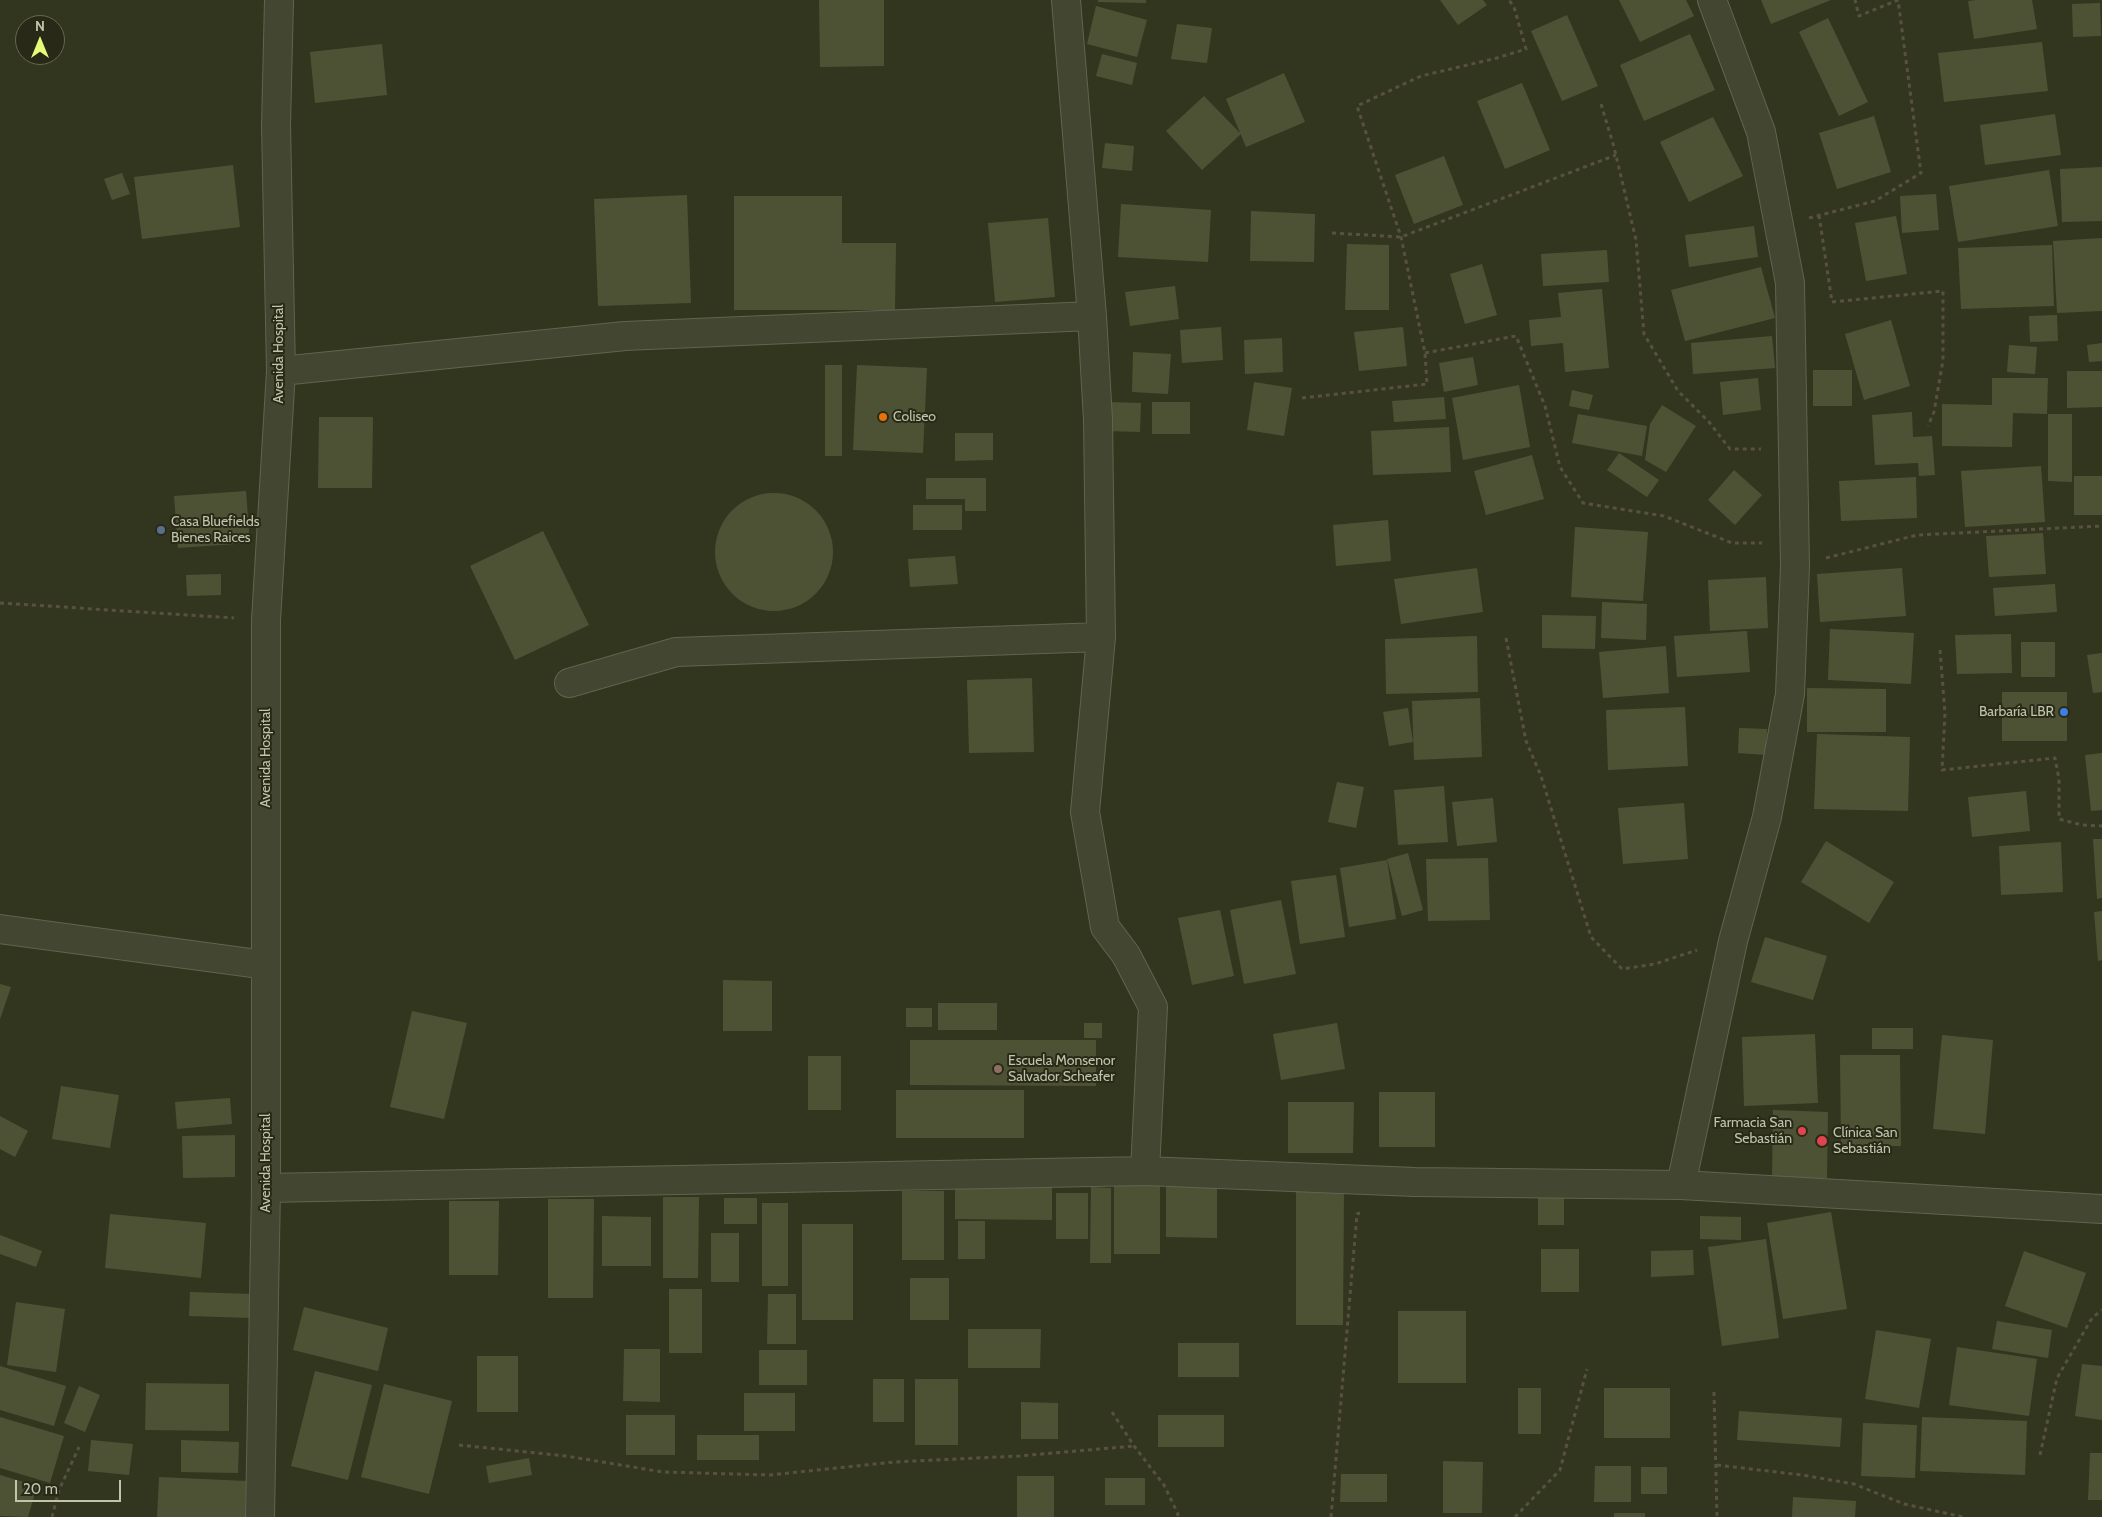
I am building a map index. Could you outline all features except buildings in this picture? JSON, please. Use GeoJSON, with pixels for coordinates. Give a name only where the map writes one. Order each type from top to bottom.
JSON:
{"type":"FeatureCollection","features":[{"type":"Feature","properties":{"kind":"street","name":"Avenida Hospital"},"geometry":{"type":"LineString","coordinates":[[260,1517],[266,1188],[266,620],[281,371],[276,125],[279,0]]}},
{"type":"Feature","properties":{"kind":"street"},"geometry":{"type":"LineString","coordinates":[[1066,0],[1092,316],[1098,420],[1100,637],[1085,812],[1104,927],[1126,955],[1153,1007],[1145,1171]]}},
{"type":"Feature","properties":{"kind":"street"},"geometry":{"type":"LineString","coordinates":[[1681,1185],[1733,941],[1767,817],[1790,694],[1794,555],[1790,283],[1761,132],[1712,0]]}},
{"type":"Feature","properties":{"kind":"street"},"geometry":{"type":"LineString","coordinates":[[281,371],[625,336],[1092,316]]}},
{"type":"Feature","properties":{"kind":"street"},"geometry":{"type":"LineString","coordinates":[[569,683],[676,652],[1100,637]]}},
{"type":"Feature","properties":{"kind":"street"},"geometry":{"type":"LineString","coordinates":[[0,929],[266,965]]}},
{"type":"Feature","properties":{"kind":"street"},"geometry":{"type":"LineString","coordinates":[[266,1188],[1145,1171],[1415,1182],[1681,1185],[2102,1209]]}},
{"type":"Feature","properties":{"kind":"path"},"geometry":{"type":"LineString","coordinates":[[1302,398],[1427,384],[1425,352],[1401,237],[1357,106],[1421,76],[1526,49],[1514,7],[1509,0]]}},
{"type":"Feature","properties":{"kind":"path"},"geometry":{"type":"LineString","coordinates":[[1779,225],[1875,201],[1921,173],[1898,0],[1859,16],[1855,0]]}},
{"type":"Feature","properties":{"kind":"path"},"geometry":{"type":"LineString","coordinates":[[1600,104],[1616,155],[1636,240],[1644,334],[1678,391],[1709,422],[1730,448],[1792,448]]}},
{"type":"Feature","properties":{"kind":"path"},"geometry":{"type":"LineString","coordinates":[[1332,232],[1401,237],[1616,155]]}},
{"type":"Feature","properties":{"kind":"path"},"geometry":{"type":"LineString","coordinates":[[1819,215],[1832,302],[1943,291],[1943,360],[1934,412],[1928,426]]}},
{"type":"Feature","properties":{"kind":"path"},"geometry":{"type":"LineString","coordinates":[[1425,352],[1516,336],[1545,406],[1560,467],[1583,503],[1664,516],[1732,543],[1794,555],[1917,534],[2102,526]]}},
{"type":"Feature","properties":{"kind":"path"},"geometry":{"type":"LineString","coordinates":[[0,603],[266,620]]}},
{"type":"Feature","properties":{"kind":"path"},"geometry":{"type":"LineString","coordinates":[[1506,638],[1526,740],[1541,776],[1591,937],[1622,969],[1655,964],[1717,943],[1733,941]]}},
{"type":"Feature","properties":{"kind":"path"},"geometry":{"type":"LineString","coordinates":[[1940,650],[1945,713],[1942,770],[2054,758],[2058,779],[2059,819],[2082,825],[2102,826]]}},
{"type":"Feature","properties":{"kind":"path"},"geometry":{"type":"LineString","coordinates":[[1331,1517],[1358,1214],[1366,1209]]}},
{"type":"Feature","properties":{"kind":"path"},"geometry":{"type":"LineString","coordinates":[[2040,1455],[2057,1378],[2092,1318],[2102,1310]]}},
{"type":"Feature","properties":{"kind":"path"},"geometry":{"type":"LineString","coordinates":[[1515,1517],[1560,1470],[1587,1369]]}},
{"type":"Feature","properties":{"kind":"path"},"geometry":{"type":"LineString","coordinates":[[1714,1392],[1717,1517]]}},
{"type":"Feature","properties":{"kind":"path"},"geometry":{"type":"LineString","coordinates":[[1112,1412],[1134,1446],[1164,1485],[1178,1514],[1177,1517]]}},
{"type":"Feature","properties":{"kind":"path"},"geometry":{"type":"LineString","coordinates":[[459,1444],[566,1456],[663,1472],[770,1475],[894,1462],[1019,1456],[1134,1446]]}},
{"type":"Feature","properties":{"kind":"path"},"geometry":{"type":"LineString","coordinates":[[52,1517],[59,1490],[79,1448]]}},
{"type":"Feature","properties":{"kind":"path"},"geometry":{"type":"LineString","coordinates":[[1717,1465],[1802,1475],[1854,1484],[1904,1504],[1963,1517]]}},
{"type":"Feature","properties":{"kind":"place","name":"Coliseo"},"geometry":{"type":"Point","coordinates":[883,417]}},
{"type":"Feature","properties":{"kind":"place","name":"Casa Bluefields Bienes Raices"},"geometry":{"type":"Point","coordinates":[161,530]}},
{"type":"Feature","properties":{"kind":"place","name":"Barbaría LBR"},"geometry":{"type":"Point","coordinates":[2064,712]}},
{"type":"Feature","properties":{"kind":"place","name":"Escuela Monsenor Salvador Scheafer"},"geometry":{"type":"Point","coordinates":[998,1069]}},
{"type":"Feature","properties":{"kind":"place","name":"Farmacia San Sebastián"},"geometry":{"type":"Point","coordinates":[1802,1131]}},
{"type":"Feature","properties":{"kind":"place","name":"Clínica San Sebastián"},"geometry":{"type":"Point","coordinates":[1822,1141]}}]}
